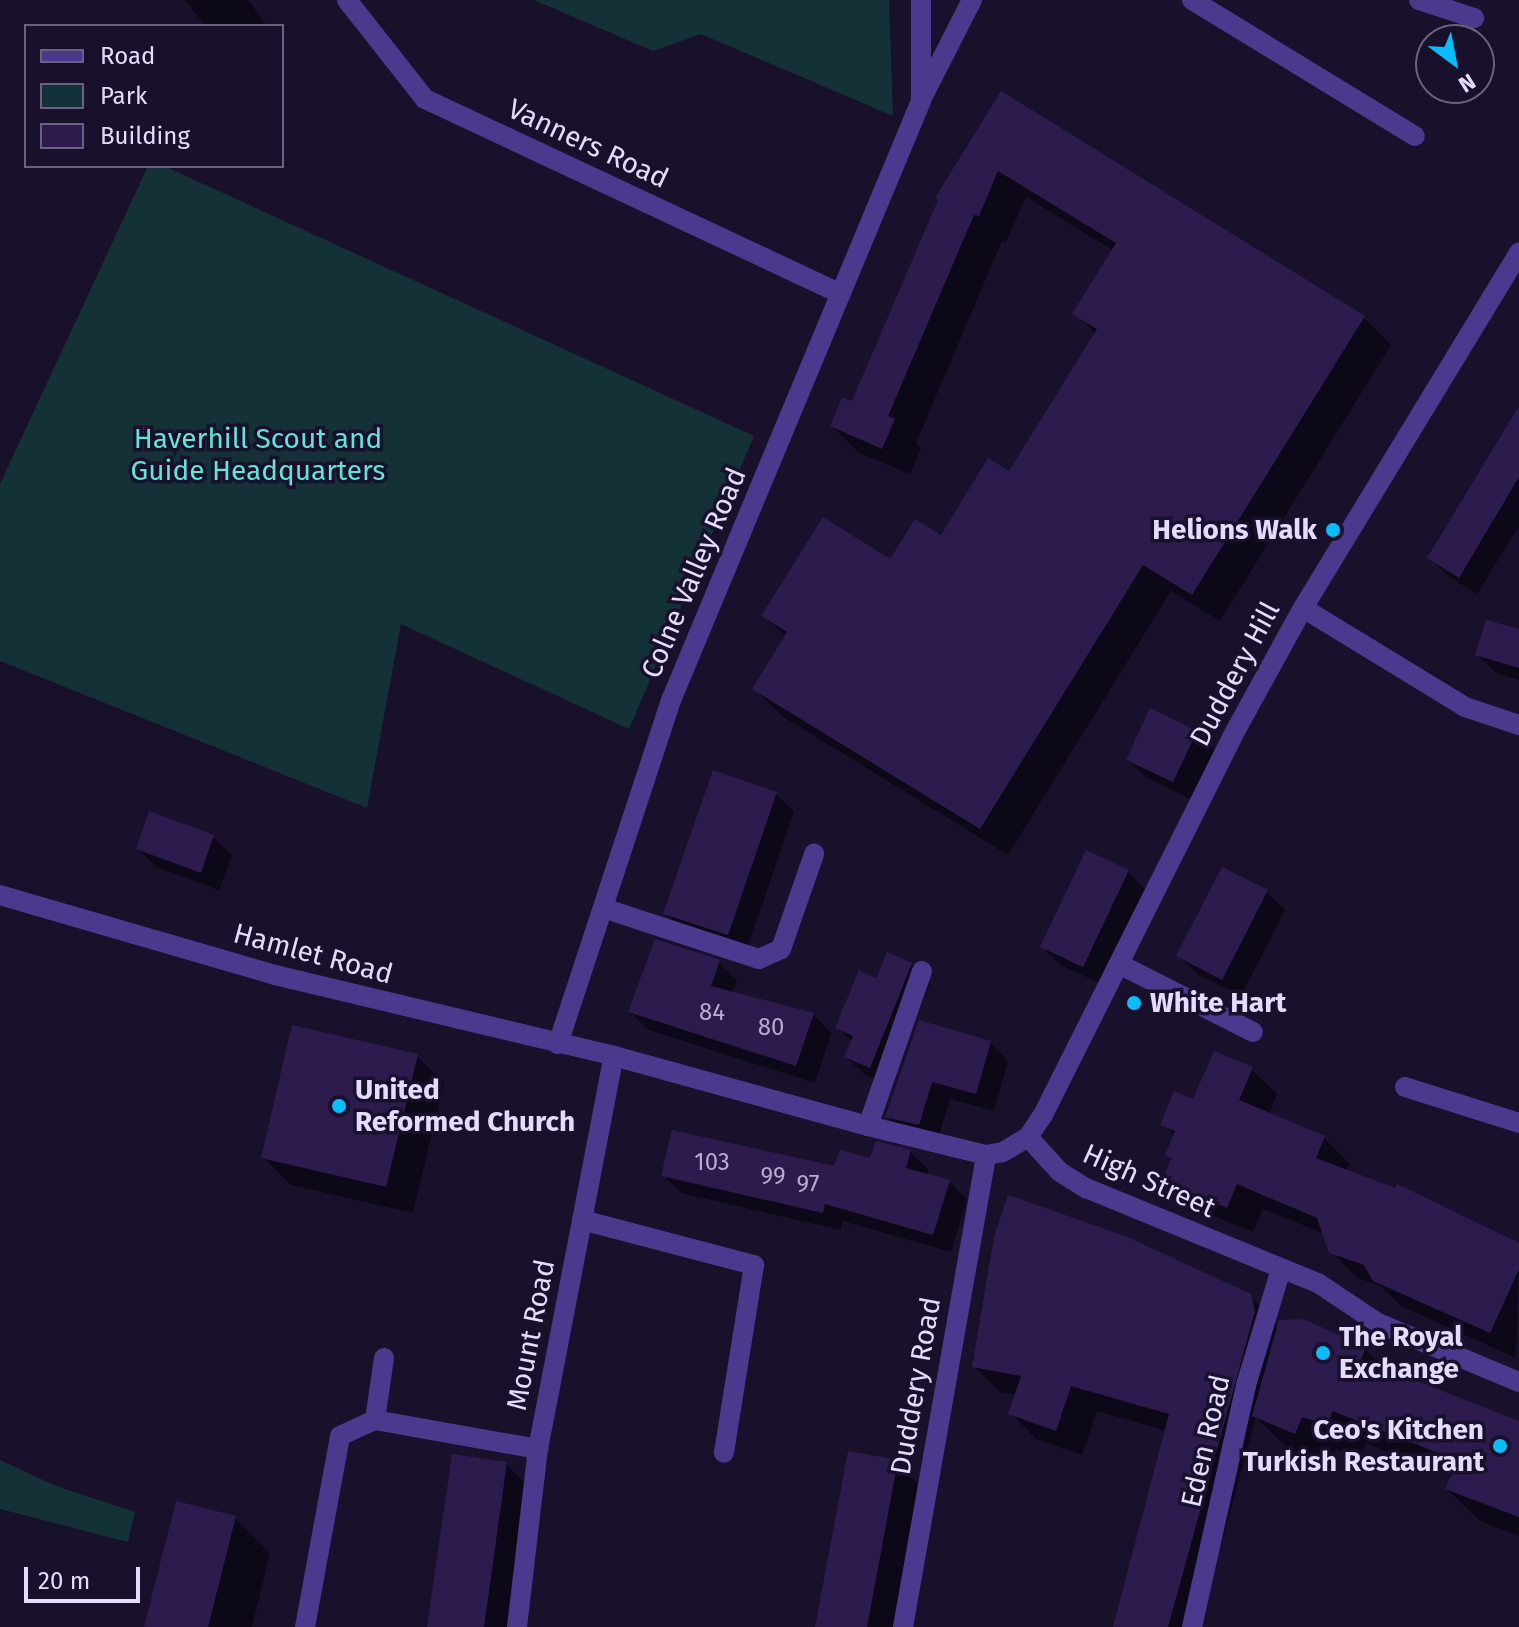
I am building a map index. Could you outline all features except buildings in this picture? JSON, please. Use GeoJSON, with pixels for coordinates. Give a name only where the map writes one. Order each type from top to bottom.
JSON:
{"type":"FeatureCollection","features":[{"type":"Feature","properties":{"kind":"street","name":"Vanners Road"},"geometry":{"type":"LineString","coordinates":[[347,0],[425,99],[841,294]]}},
{"type":"Feature","properties":{"kind":"street"},"geometry":{"type":"LineString","coordinates":[[921,0],[921,101]]}},
{"type":"Feature","properties":{"kind":"street"},"geometry":{"type":"LineString","coordinates":[[921,101],[972,0]]}},
{"type":"Feature","properties":{"kind":"street"},"geometry":{"type":"LineString","coordinates":[[1192,0],[1415,136]]}},
{"type":"Feature","properties":{"kind":"street"},"geometry":{"type":"LineString","coordinates":[[1419,0],[1474,18]]}},
{"type":"Feature","properties":{"kind":"street","name":"Colne Valley Road"},"geometry":{"type":"LineString","coordinates":[[558,1044],[672,698],[921,101]]}},
{"type":"Feature","properties":{"kind":"street","name":"Duddery Hill"},"geometry":{"type":"LineString","coordinates":[[1028,1137],[1057,1089],[1232,737],[1303,608],[1519,253]]}},
{"type":"Feature","properties":{"kind":"street"},"geometry":{"type":"LineString","coordinates":[[1303,608],[1465,707],[1519,725]]}},
{"type":"Feature","properties":{"kind":"street"},"geometry":{"type":"LineString","coordinates":[[603,908],[759,959],[781,949],[814,854]]}},
{"type":"Feature","properties":{"kind":"street","name":"Hamlet Road"},"geometry":{"type":"LineString","coordinates":[[0,895],[275,975],[614,1056]]}},
{"type":"Feature","properties":{"kind":"street"},"geometry":{"type":"LineString","coordinates":[[1119,964],[1253,1032]]}},
{"type":"Feature","properties":{"kind":"street"},"geometry":{"type":"LineString","coordinates":[[868,1126],[922,971]]}},
{"type":"Feature","properties":{"kind":"street"},"geometry":{"type":"LineString","coordinates":[[614,1056],[986,1155],[1003,1152],[1028,1137]]}},
{"type":"Feature","properties":{"kind":"street","name":"Mount Road"},"geometry":{"type":"LineString","coordinates":[[517,1627],[538,1449],[614,1056]]}},
{"type":"Feature","properties":{"kind":"street"},"geometry":{"type":"LineString","coordinates":[[1405,1087],[1519,1123]]}},
{"type":"Feature","properties":{"kind":"street","name":"High Street"},"geometry":{"type":"LineString","coordinates":[[1028,1137],[1060,1172],[1086,1188],[1318,1283],[1378,1323],[1519,1382]]}},
{"type":"Feature","properties":{"kind":"street","name":"Duddery Road"},"geometry":{"type":"LineString","coordinates":[[903,1627],[986,1155]]}},
{"type":"Feature","properties":{"kind":"street"},"geometry":{"type":"LineString","coordinates":[[582,1220],[754,1265],[724,1453]]}},
{"type":"Feature","properties":{"kind":"street","name":"Eden Road"},"geometry":{"type":"LineString","coordinates":[[1192,1627],[1246,1385],[1281,1269]]}},
{"type":"Feature","properties":{"kind":"street"},"geometry":{"type":"LineString","coordinates":[[375,1420],[384,1358]]}},
{"type":"Feature","properties":{"kind":"street"},"geometry":{"type":"LineString","coordinates":[[305,1627],[340,1436],[375,1420],[538,1449]]}},
{"type":"Feature","properties":{"kind":"green space"},"geometry":{"type":"Polygon","coordinates":[[[534,0],[889,0],[893,116],[701,34],[653,51],[534,0]]]}},
{"type":"Feature","properties":{"kind":"green space","name":"Haverhill Scout and Guide Headquarters"},"geometry":{"type":"Polygon","coordinates":[[[147,168],[168,168],[754,436],[629,729],[401,624],[367,808],[0,661],[0,484],[147,168]]]}},
{"type":"Feature","properties":{"kind":"green space"},"geometry":{"type":"Polygon","coordinates":[[[0,1460],[56,1486],[135,1512],[128,1542],[0,1509],[0,1460]]]}},
{"type":"Feature","properties":{"kind":"place","name":"Helions Walk"},"geometry":{"type":"Point","coordinates":[1333,530]}},
{"type":"Feature","properties":{"kind":"place","name":"White Hart"},"geometry":{"type":"Point","coordinates":[1134,1003]}},
{"type":"Feature","properties":{"kind":"place","name":"United Reformed Church"},"geometry":{"type":"Point","coordinates":[339,1106]}},
{"type":"Feature","properties":{"kind":"place","name":"The Royal Exchange"},"geometry":{"type":"Point","coordinates":[1323,1353]}},
{"type":"Feature","properties":{"kind":"place","name":"Ceo's Kitchen Turkish Restaurant"},"geometry":{"type":"Point","coordinates":[1500,1446]}}]}
